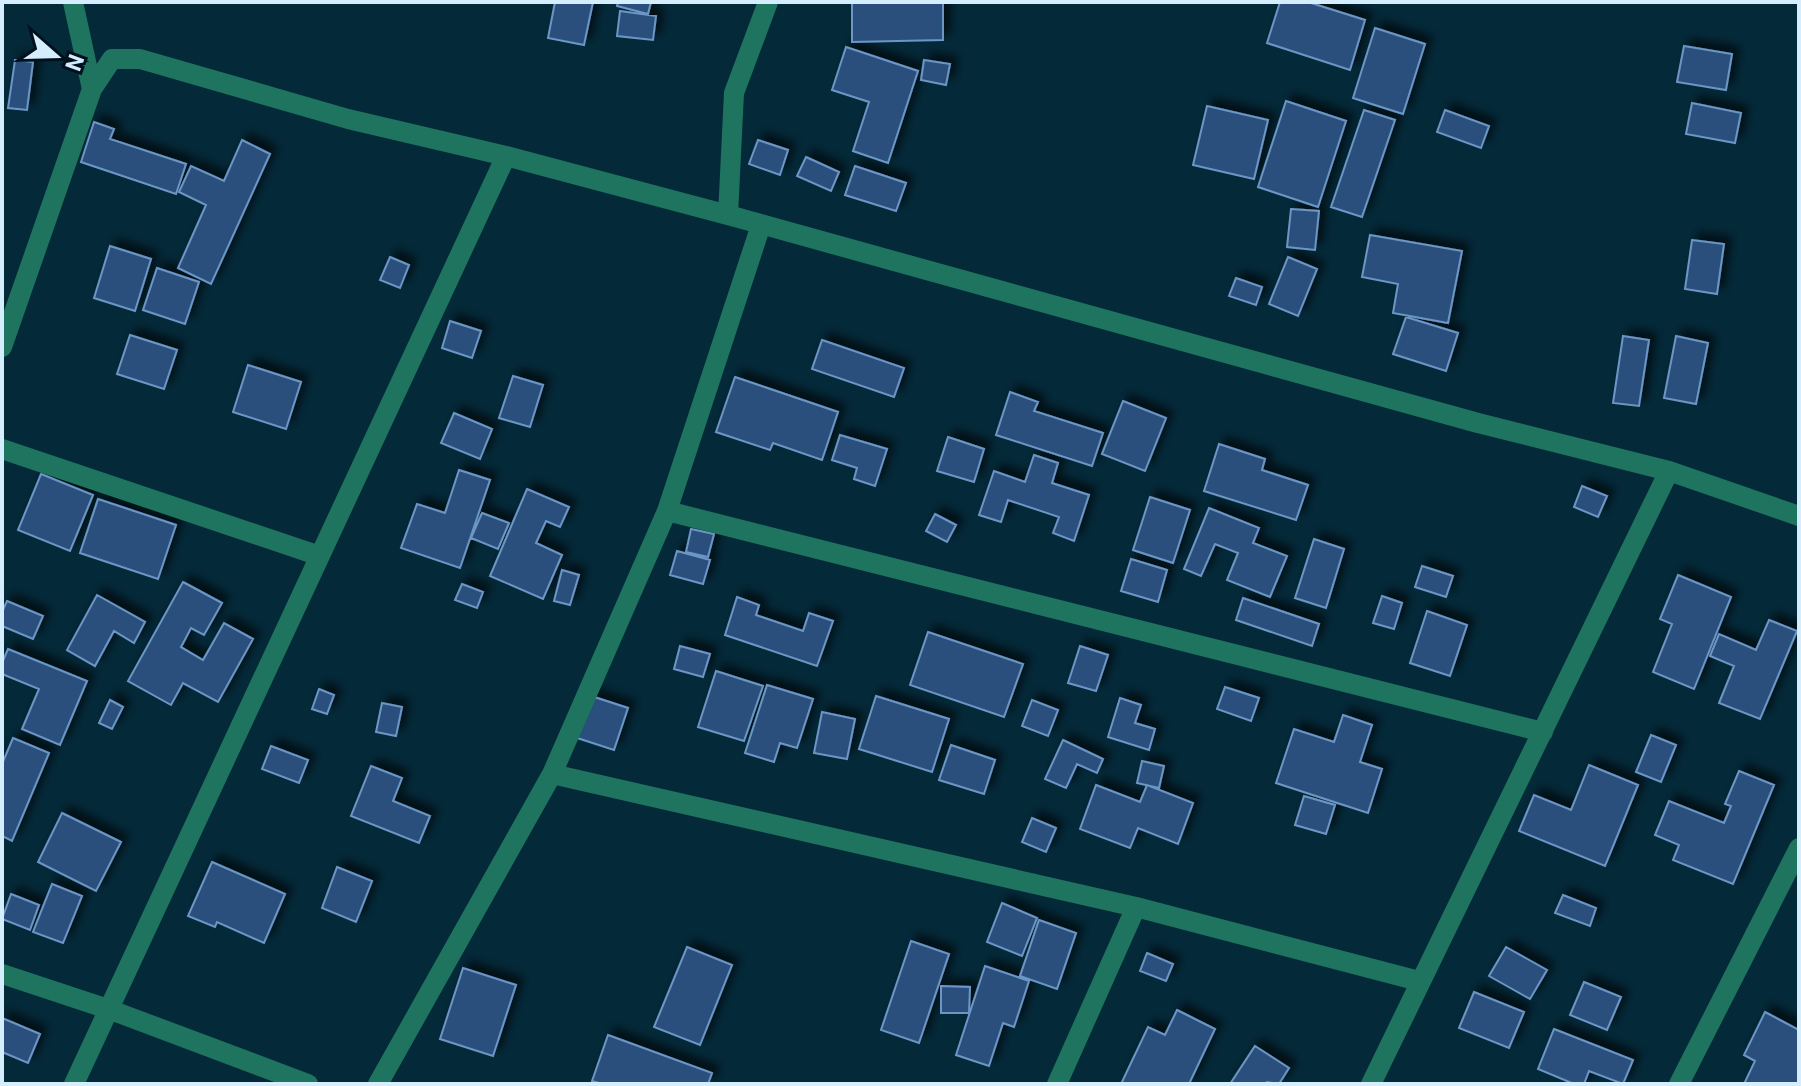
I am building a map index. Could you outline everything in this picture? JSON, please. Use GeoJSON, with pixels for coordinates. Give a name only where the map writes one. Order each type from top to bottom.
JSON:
{"type":"FeatureCollection","features":[{"type":"Feature","properties":{"kind":"street"},"geometry":{"type":"LineString","coordinates":[[73,2],[92,89]]}},
{"type":"Feature","properties":{"kind":"street"},"geometry":{"type":"LineString","coordinates":[[728,215],[734,93],[768,2]]}},
{"type":"Feature","properties":{"kind":"street"},"geometry":{"type":"LineString","coordinates":[[2,347],[92,89],[112,59],[140,59],[348,119],[506,156],[728,215],[1478,423],[1669,471],[1799,516]]}},
{"type":"Feature","properties":{"kind":"street"},"geometry":{"type":"LineString","coordinates":[[74,1084],[506,156]]}},
{"type":"Feature","properties":{"kind":"street"},"geometry":{"type":"LineString","coordinates":[[378,1084],[552,774],[667,511],[761,225]]}},
{"type":"Feature","properties":{"kind":"street"},"geometry":{"type":"LineString","coordinates":[[2,449],[320,556]]}},
{"type":"Feature","properties":{"kind":"street"},"geometry":{"type":"LineString","coordinates":[[1371,1084],[1669,471]]}},
{"type":"Feature","properties":{"kind":"street"},"geometry":{"type":"LineString","coordinates":[[667,511],[1543,732]]}},
{"type":"Feature","properties":{"kind":"street"},"geometry":{"type":"LineString","coordinates":[[552,774],[1136,907],[1419,981]]}},
{"type":"Feature","properties":{"kind":"street"},"geometry":{"type":"LineString","coordinates":[[1679,1084],[1799,848]]}},
{"type":"Feature","properties":{"kind":"street"},"geometry":{"type":"LineString","coordinates":[[1057,1084],[1136,907]]}},
{"type":"Feature","properties":{"kind":"street"},"geometry":{"type":"LineString","coordinates":[[2,974],[108,1009],[308,1084]]}},
{"type":"Feature","properties":{"kind":"building"},"geometry":{"type":"Polygon","coordinates":[[[555,2],[593,2],[584,45],[548,38],[555,2]]]}},
{"type":"Feature","properties":{"kind":"building"},"geometry":{"type":"Polygon","coordinates":[[[618,2],[651,2],[648,14],[617,6],[618,2]]]}},
{"type":"Feature","properties":{"kind":"building"},"geometry":{"type":"Polygon","coordinates":[[[852,2],[943,2],[943,40],[852,42],[852,2]]]}},
{"type":"Feature","properties":{"kind":"building"},"geometry":{"type":"Polygon","coordinates":[[[1280,2],[1308,2],[1365,20],[1350,70],[1267,43],[1280,2]]]}},
{"type":"Feature","properties":{"kind":"building"},"geometry":{"type":"Polygon","coordinates":[[[620,11],[656,16],[653,40],[617,36],[620,11]]]}},
{"type":"Feature","properties":{"kind":"building"},"geometry":{"type":"Polygon","coordinates":[[[1375,28],[1425,44],[1403,114],[1353,98],[1375,28]]]}},
{"type":"Feature","properties":{"kind":"building"},"geometry":{"type":"Polygon","coordinates":[[[1684,46],[1732,54],[1726,90],[1677,82],[1684,46]]]}},
{"type":"Feature","properties":{"kind":"building"},"geometry":{"type":"Polygon","coordinates":[[[846,47],[918,71],[888,163],[853,151],[869,102],[832,90],[846,47]]]}},
{"type":"Feature","properties":{"kind":"building"},"geometry":{"type":"Polygon","coordinates":[[[15,60],[33,62],[27,110],[8,108],[15,60]]]}},
{"type":"Feature","properties":{"kind":"building"},"geometry":{"type":"Polygon","coordinates":[[[924,60],[950,64],[946,85],[921,80],[924,60]]]}},
{"type":"Feature","properties":{"kind":"building"},"geometry":{"type":"Polygon","coordinates":[[[1286,101],[1346,121],[1318,207],[1258,187],[1286,101]]]}},
{"type":"Feature","properties":{"kind":"building"},"geometry":{"type":"Polygon","coordinates":[[[1692,103],[1741,113],[1735,143],[1686,134],[1692,103]]]}},
{"type":"Feature","properties":{"kind":"building"},"geometry":{"type":"Polygon","coordinates":[[[1207,106],[1268,120],[1254,179],[1193,165],[1207,106]]]}},
{"type":"Feature","properties":{"kind":"building"},"geometry":{"type":"Polygon","coordinates":[[[1364,110],[1395,120],[1362,217],[1331,207],[1364,110]]]}},
{"type":"Feature","properties":{"kind":"building"},"geometry":{"type":"Polygon","coordinates":[[[1445,110],[1489,126],[1481,148],[1437,132],[1445,110]]]}},
{"type":"Feature","properties":{"kind":"building"},"geometry":{"type":"Polygon","coordinates":[[[94,122],[114,129],[110,139],[186,164],[176,194],[81,162],[94,122]]]}},
{"type":"Feature","properties":{"kind":"building"},"geometry":{"type":"Polygon","coordinates":[[[242,140],[270,154],[211,284],[178,268],[206,205],[179,192],[191,166],[224,181],[242,140]]]}},
{"type":"Feature","properties":{"kind":"building"},"geometry":{"type":"Polygon","coordinates":[[[758,140],[788,150],[780,175],[749,164],[758,140]]]}},
{"type":"Feature","properties":{"kind":"building"},"geometry":{"type":"Polygon","coordinates":[[[806,157],[839,172],[831,191],[797,176],[806,157]]]}},
{"type":"Feature","properties":{"kind":"building"},"geometry":{"type":"Polygon","coordinates":[[[855,166],[906,183],[896,211],[845,195],[855,166]]]}},
{"type":"Feature","properties":{"kind":"building"},"geometry":{"type":"Polygon","coordinates":[[[1291,209],[1319,211],[1315,250],[1287,247],[1291,209]]]}},
{"type":"Feature","properties":{"kind":"building"},"geometry":{"type":"Polygon","coordinates":[[[1370,235],[1462,251],[1448,323],[1393,313],[1398,284],[1362,277],[1370,235]]]}},
{"type":"Feature","properties":{"kind":"building"},"geometry":{"type":"Polygon","coordinates":[[[1692,240],[1724,244],[1717,294],[1685,289],[1692,240]]]}},
{"type":"Feature","properties":{"kind":"building"},"geometry":{"type":"Polygon","coordinates":[[[110,246],[151,259],[135,311],[94,298],[110,246]]]}},
{"type":"Feature","properties":{"kind":"building"},"geometry":{"type":"Polygon","coordinates":[[[390,257],[409,265],[400,288],[380,280],[390,257]]]}},
{"type":"Feature","properties":{"kind":"building"},"geometry":{"type":"Polygon","coordinates":[[[1288,257],[1317,269],[1298,316],[1269,304],[1288,257]]]}},
{"type":"Feature","properties":{"kind":"building"},"geometry":{"type":"Polygon","coordinates":[[[157,268],[199,282],[185,324],[143,310],[157,268]]]}},
{"type":"Feature","properties":{"kind":"building"},"geometry":{"type":"Polygon","coordinates":[[[1236,278],[1262,287],[1256,305],[1229,296],[1236,278]]]}},
{"type":"Feature","properties":{"kind":"building"},"geometry":{"type":"Polygon","coordinates":[[[1406,317],[1458,333],[1446,371],[1393,354],[1406,317]]]}},
{"type":"Feature","properties":{"kind":"building"},"geometry":{"type":"Polygon","coordinates":[[[450,321],[481,331],[472,358],[442,348],[450,321]]]}},
{"type":"Feature","properties":{"kind":"building"},"geometry":{"type":"Polygon","coordinates":[[[130,335],[177,350],[164,389],[117,374],[130,335]]]}},
{"type":"Feature","properties":{"kind":"building"},"geometry":{"type":"Polygon","coordinates":[[[1623,336],[1649,340],[1639,406],[1613,403],[1623,336]]]}},
{"type":"Feature","properties":{"kind":"building"},"geometry":{"type":"Polygon","coordinates":[[[1676,336],[1708,343],[1696,404],[1664,398],[1676,336]]]}},
{"type":"Feature","properties":{"kind":"building"},"geometry":{"type":"Polygon","coordinates":[[[822,340],[904,368],[894,397],[812,369],[822,340]]]}},
{"type":"Feature","properties":{"kind":"building"},"geometry":{"type":"Polygon","coordinates":[[[248,365],[301,382],[286,429],[233,412],[248,365]]]}},
{"type":"Feature","properties":{"kind":"building"},"geometry":{"type":"Polygon","coordinates":[[[513,376],[543,385],[530,427],[499,418],[513,376]]]}},
{"type":"Feature","properties":{"kind":"building"},"geometry":{"type":"Polygon","coordinates":[[[735,377],[838,412],[822,460],[773,443],[770,450],[716,432],[735,377]]]}},
{"type":"Feature","properties":{"kind":"building"},"geometry":{"type":"Polygon","coordinates":[[[1010,392],[1038,402],[1034,411],[1103,433],[1092,466],[996,435],[1010,392]]]}},
{"type":"Feature","properties":{"kind":"building"},"geometry":{"type":"Polygon","coordinates":[[[1123,401],[1166,418],[1145,471],[1102,454],[1123,401]]]}},
{"type":"Feature","properties":{"kind":"building"},"geometry":{"type":"Polygon","coordinates":[[[454,413],[492,429],[480,459],[441,443],[454,413]]]}},
{"type":"Feature","properties":{"kind":"building"},"geometry":{"type":"Polygon","coordinates":[[[840,435],[887,449],[875,486],[854,479],[857,468],[832,460],[840,435]]]}},
{"type":"Feature","properties":{"kind":"building"},"geometry":{"type":"Polygon","coordinates":[[[948,437],[984,449],[974,482],[937,471],[948,437]]]}},
{"type":"Feature","properties":{"kind":"building"},"geometry":{"type":"Polygon","coordinates":[[[1219,444],[1265,459],[1262,470],[1308,485],[1296,520],[1204,491],[1219,444]]]}},
{"type":"Feature","properties":{"kind":"building"},"geometry":{"type":"Polygon","coordinates":[[[1034,455],[1058,463],[1052,483],[1089,495],[1074,541],[1053,533],[1059,517],[1008,500],[1001,522],[979,515],[994,471],[1025,482],[1034,455]]]}},
{"type":"Feature","properties":{"kind":"building"},"geometry":{"type":"Polygon","coordinates":[[[459,470],[490,480],[460,568],[401,548],[417,504],[445,513],[459,470]]]}},
{"type":"Feature","properties":{"kind":"building"},"geometry":{"type":"Polygon","coordinates":[[[41,474],[93,495],[70,551],[18,530],[41,474]]]}},
{"type":"Feature","properties":{"kind":"building"},"geometry":{"type":"Polygon","coordinates":[[[1582,486],[1607,496],[1598,517],[1574,507],[1582,486]]]}},
{"type":"Feature","properties":{"kind":"building"},"geometry":{"type":"Polygon","coordinates":[[[527,489],[569,507],[560,527],[546,521],[536,543],[562,555],[543,599],[490,576],[527,489]]]}},
{"type":"Feature","properties":{"kind":"building"},"geometry":{"type":"Polygon","coordinates":[[[1150,497],[1190,510],[1173,563],[1133,550],[1150,497]]]}},
{"type":"Feature","properties":{"kind":"building"},"geometry":{"type":"Polygon","coordinates":[[[98,499],[176,525],[158,579],[80,553],[98,499]]]}},
{"type":"Feature","properties":{"kind":"building"},"geometry":{"type":"Polygon","coordinates":[[[1209,508],[1259,528],[1253,543],[1287,556],[1270,597],[1227,580],[1238,553],[1215,544],[1201,576],[1184,569],[1209,508]]]}},
{"type":"Feature","properties":{"kind":"building"},"geometry":{"type":"Polygon","coordinates":[[[482,513],[509,523],[498,549],[471,538],[482,513]]]}},
{"type":"Feature","properties":{"kind":"building"},"geometry":{"type":"Polygon","coordinates":[[[935,514],[956,525],[947,542],[926,531],[935,514]]]}},
{"type":"Feature","properties":{"kind":"building"},"geometry":{"type":"Polygon","coordinates":[[[691,529],[714,534],[708,557],[686,552],[691,529]]]}},
{"type":"Feature","properties":{"kind":"building"},"geometry":{"type":"Polygon","coordinates":[[[1314,539],[1344,549],[1326,608],[1295,598],[1314,539]]]}},
{"type":"Feature","properties":{"kind":"building"},"geometry":{"type":"Polygon","coordinates":[[[677,551],[710,560],[703,584],[670,575],[677,551]]]}},
{"type":"Feature","properties":{"kind":"building"},"geometry":{"type":"Polygon","coordinates":[[[1131,559],[1167,570],[1158,602],[1121,591],[1131,559]]]}},
{"type":"Feature","properties":{"kind":"building"},"geometry":{"type":"Polygon","coordinates":[[[1422,566],[1453,576],[1446,597],[1415,587],[1422,566]]]}},
{"type":"Feature","properties":{"kind":"building"},"geometry":{"type":"Polygon","coordinates":[[[562,570],[579,575],[570,605],[554,601],[562,570]]]}},
{"type":"Feature","properties":{"kind":"building"},"geometry":{"type":"Polygon","coordinates":[[[1678,575],[1731,597],[1694,689],[1653,672],[1672,624],[1660,619],[1678,575]]]}},
{"type":"Feature","properties":{"kind":"building"},"geometry":{"type":"Polygon","coordinates":[[[183,582],[222,603],[204,635],[191,628],[181,647],[203,660],[224,623],[253,639],[218,702],[183,683],[171,705],[128,681],[183,582]]]}},
{"type":"Feature","properties":{"kind":"building"},"geometry":{"type":"Polygon","coordinates":[[[462,584],[483,592],[477,608],[455,600],[462,584]]]}},
{"type":"Feature","properties":{"kind":"building"},"geometry":{"type":"Polygon","coordinates":[[[97,595],[145,622],[134,643],[114,631],[95,666],[67,650],[97,595]]]}},
{"type":"Feature","properties":{"kind":"building"},"geometry":{"type":"Polygon","coordinates":[[[1382,596],[1402,603],[1394,629],[1373,623],[1382,596]]]}},
{"type":"Feature","properties":{"kind":"building"},"geometry":{"type":"Polygon","coordinates":[[[737,597],[759,605],[756,615],[803,631],[809,613],[833,621],[817,666],[725,635],[737,597]]]}},
{"type":"Feature","properties":{"kind":"building"},"geometry":{"type":"Polygon","coordinates":[[[1243,598],[1319,624],[1312,646],[1236,620],[1243,598]]]}},
{"type":"Feature","properties":{"kind":"building"},"geometry":{"type":"Polygon","coordinates":[[[7,601],[43,616],[33,639],[2,626],[2,612],[7,601]]]}},
{"type":"Feature","properties":{"kind":"building"},"geometry":{"type":"Polygon","coordinates":[[[1427,611],[1467,625],[1450,676],[1410,663],[1427,611]]]}},
{"type":"Feature","properties":{"kind":"building"},"geometry":{"type":"Polygon","coordinates":[[[1769,620],[1797,631],[1760,719],[1719,703],[1734,666],[1710,656],[1719,634],[1756,650],[1769,620]]]}},
{"type":"Feature","properties":{"kind":"building"},"geometry":{"type":"Polygon","coordinates":[[[928,632],[1023,664],[1004,717],[910,685],[928,632]]]}},
{"type":"Feature","properties":{"kind":"building"},"geometry":{"type":"Polygon","coordinates":[[[680,646],[710,654],[703,677],[674,669],[680,646]]]}},
{"type":"Feature","properties":{"kind":"building"},"geometry":{"type":"Polygon","coordinates":[[[1080,646],[1108,655],[1096,691],[1068,683],[1080,646]]]}},
{"type":"Feature","properties":{"kind":"building"},"geometry":{"type":"Polygon","coordinates":[[[8,649],[87,681],[60,745],[22,729],[39,689],[2,674],[2,663],[8,649]]]}},
{"type":"Feature","properties":{"kind":"building"},"geometry":{"type":"Polygon","coordinates":[[[716,671],[763,686],[744,741],[698,727],[716,671]]]}},
{"type":"Feature","properties":{"kind":"building"},"geometry":{"type":"Polygon","coordinates":[[[767,685],[813,699],[797,748],[780,743],[774,762],[745,753],[767,685]]]}},
{"type":"Feature","properties":{"kind":"building"},"geometry":{"type":"Polygon","coordinates":[[[1225,687],[1259,698],[1251,721],[1217,709],[1225,687]]]}},
{"type":"Feature","properties":{"kind":"building"},"geometry":{"type":"Polygon","coordinates":[[[319,689],[334,695],[327,714],[312,709],[319,689]]]}},
{"type":"Feature","properties":{"kind":"building"},"geometry":{"type":"Polygon","coordinates":[[[582,693],[628,708],[614,750],[568,735],[582,693]]]}},
{"type":"Feature","properties":{"kind":"building"},"geometry":{"type":"Polygon","coordinates":[[[876,696],[949,719],[932,772],[859,749],[876,696]]]}},
{"type":"Feature","properties":{"kind":"building"},"geometry":{"type":"Polygon","coordinates":[[[1120,698],[1141,705],[1135,723],[1155,729],[1149,750],[1108,737],[1120,698]]]}},
{"type":"Feature","properties":{"kind":"building"},"geometry":{"type":"Polygon","coordinates":[[[110,700],[123,707],[112,729],[99,723],[110,700]]]}},
{"type":"Feature","properties":{"kind":"building"},"geometry":{"type":"Polygon","coordinates":[[[1032,700],[1058,710],[1048,736],[1022,726],[1032,700]]]}},
{"type":"Feature","properties":{"kind":"building"},"geometry":{"type":"Polygon","coordinates":[[[382,703],[402,707],[396,736],[376,732],[382,703]]]}},
{"type":"Feature","properties":{"kind":"building"},"geometry":{"type":"Polygon","coordinates":[[[822,712],[855,719],[847,759],[814,753],[822,712]]]}},
{"type":"Feature","properties":{"kind":"building"},"geometry":{"type":"Polygon","coordinates":[[[1343,715],[1372,725],[1360,762],[1382,769],[1368,813],[1276,783],[1294,729],[1334,742],[1343,715]]]}},
{"type":"Feature","properties":{"kind":"building"},"geometry":{"type":"Polygon","coordinates":[[[1651,735],[1676,745],[1661,782],[1636,772],[1651,735]]]}},
{"type":"Feature","properties":{"kind":"building"},"geometry":{"type":"Polygon","coordinates":[[[13,738],[49,753],[12,841],[2,836],[2,764],[13,738]]]}},
{"type":"Feature","properties":{"kind":"building"},"geometry":{"type":"Polygon","coordinates":[[[1063,740],[1103,759],[1097,773],[1077,764],[1066,788],[1045,779],[1063,740]]]}},
{"type":"Feature","properties":{"kind":"building"},"geometry":{"type":"Polygon","coordinates":[[[951,745],[995,760],[984,794],[939,780],[951,745]]]}},
{"type":"Feature","properties":{"kind":"building"},"geometry":{"type":"Polygon","coordinates":[[[271,746],[308,760],[299,783],[262,769],[271,746]]]}},
{"type":"Feature","properties":{"kind":"building"},"geometry":{"type":"Polygon","coordinates":[[[1142,761],[1164,766],[1159,788],[1137,783],[1142,761]]]}},
{"type":"Feature","properties":{"kind":"building"},"geometry":{"type":"Polygon","coordinates":[[[1589,765],[1638,785],[1605,866],[1519,831],[1534,795],[1571,810],[1589,765]]]}},
{"type":"Feature","properties":{"kind":"building"},"geometry":{"type":"Polygon","coordinates":[[[371,766],[402,778],[393,801],[430,816],[419,843],[351,816],[371,766]]]}},
{"type":"Feature","properties":{"kind":"building"},"geometry":{"type":"Polygon","coordinates":[[[1739,771],[1774,785],[1733,884],[1673,860],[1679,845],[1655,835],[1669,801],[1724,823],[1731,806],[1725,804],[1739,771]]]}},
{"type":"Feature","properties":{"kind":"building"},"geometry":{"type":"Polygon","coordinates":[[[1096,785],[1140,802],[1147,785],[1193,803],[1178,844],[1138,828],[1130,848],[1080,829],[1096,785]]]}},
{"type":"Feature","properties":{"kind":"building"},"geometry":{"type":"Polygon","coordinates":[[[1304,796],[1335,805],[1326,834],[1295,825],[1304,796]]]}},
{"type":"Feature","properties":{"kind":"building"},"geometry":{"type":"Polygon","coordinates":[[[62,813],[121,842],[96,891],[38,862],[62,813]]]}},
{"type":"Feature","properties":{"kind":"building"},"geometry":{"type":"Polygon","coordinates":[[[1032,818],[1056,828],[1046,852],[1022,842],[1032,818]]]}},
{"type":"Feature","properties":{"kind":"building"},"geometry":{"type":"Polygon","coordinates":[[[212,862],[285,894],[264,943],[217,922],[215,927],[188,916],[212,862]]]}},
{"type":"Feature","properties":{"kind":"building"},"geometry":{"type":"Polygon","coordinates":[[[337,867],[372,881],[356,922],[322,908],[337,867]]]}},
{"type":"Feature","properties":{"kind":"building"},"geometry":{"type":"Polygon","coordinates":[[[52,884],[82,896],[63,943],[33,932],[52,884]]]}},
{"type":"Feature","properties":{"kind":"building"},"geometry":{"type":"Polygon","coordinates":[[[11,894],[39,905],[30,930],[2,919],[11,894]]]}},
{"type":"Feature","properties":{"kind":"building"},"geometry":{"type":"Polygon","coordinates":[[[1563,895],[1596,908],[1590,926],[1555,913],[1563,895]]]}},
{"type":"Feature","properties":{"kind":"building"},"geometry":{"type":"Polygon","coordinates":[[[1002,903],[1037,918],[1022,956],[987,942],[1002,903]]]}},
{"type":"Feature","properties":{"kind":"building"},"geometry":{"type":"Polygon","coordinates":[[[1039,920],[1076,933],[1057,989],[1020,976],[1039,920]]]}},
{"type":"Feature","properties":{"kind":"building"},"geometry":{"type":"Polygon","coordinates":[[[911,941],[949,954],[919,1043],[881,1030],[911,941]]]}},
{"type":"Feature","properties":{"kind":"building"},"geometry":{"type":"Polygon","coordinates":[[[687,947],[732,965],[700,1045],[654,1027],[687,947]]]}},
{"type":"Feature","properties":{"kind":"building"},"geometry":{"type":"Polygon","coordinates":[[[1506,947],[1547,970],[1530,999],[1489,976],[1506,947]]]}},
{"type":"Feature","properties":{"kind":"building"},"geometry":{"type":"Polygon","coordinates":[[[1147,953],[1173,964],[1166,981],[1140,971],[1147,953]]]}},
{"type":"Feature","properties":{"kind":"building"},"geometry":{"type":"Polygon","coordinates":[[[985,966],[1029,981],[1014,1027],[1003,1023],[989,1066],[956,1055],[985,966]]]}},
{"type":"Feature","properties":{"kind":"building"},"geometry":{"type":"Polygon","coordinates":[[[463,968],[516,985],[493,1056],[440,1039],[463,968]]]}},
{"type":"Feature","properties":{"kind":"building"},"geometry":{"type":"Polygon","coordinates":[[[1584,982],[1621,997],[1607,1030],[1570,1015],[1584,982]]]}},
{"type":"Feature","properties":{"kind":"building"},"geometry":{"type":"Polygon","coordinates":[[[941,986],[970,987],[969,1013],[941,1013],[941,986]]]}},
{"type":"Feature","properties":{"kind":"building"},"geometry":{"type":"Polygon","coordinates":[[[1474,992],[1524,1012],[1509,1048],[1459,1028],[1474,992]]]}},
{"type":"Feature","properties":{"kind":"building"},"geometry":{"type":"Polygon","coordinates":[[[1177,1010],[1215,1029],[1189,1084],[1121,1084],[1148,1027],[1165,1035],[1177,1010]]]}},
{"type":"Feature","properties":{"kind":"building"},"geometry":{"type":"Polygon","coordinates":[[[1765,1012],[1799,1030],[1799,1084],[1744,1084],[1755,1061],[1744,1055],[1765,1012]]]}},
{"type":"Feature","properties":{"kind":"building"},"geometry":{"type":"Polygon","coordinates":[[[2,1018],[40,1034],[28,1063],[2,1052],[2,1018]]]}},
{"type":"Feature","properties":{"kind":"building"},"geometry":{"type":"Polygon","coordinates":[[[1554,1029],[1633,1060],[1623,1084],[1589,1071],[1584,1084],[1574,1084],[1538,1069],[1554,1029]]]}},
{"type":"Feature","properties":{"kind":"building"},"geometry":{"type":"Polygon","coordinates":[[[608,1035],[712,1073],[708,1084],[602,1084],[592,1081],[608,1035]]]}},
{"type":"Feature","properties":{"kind":"building"},"geometry":{"type":"Polygon","coordinates":[[[1255,1046],[1289,1068],[1279,1084],[1230,1084],[1255,1046]]]}}]}
